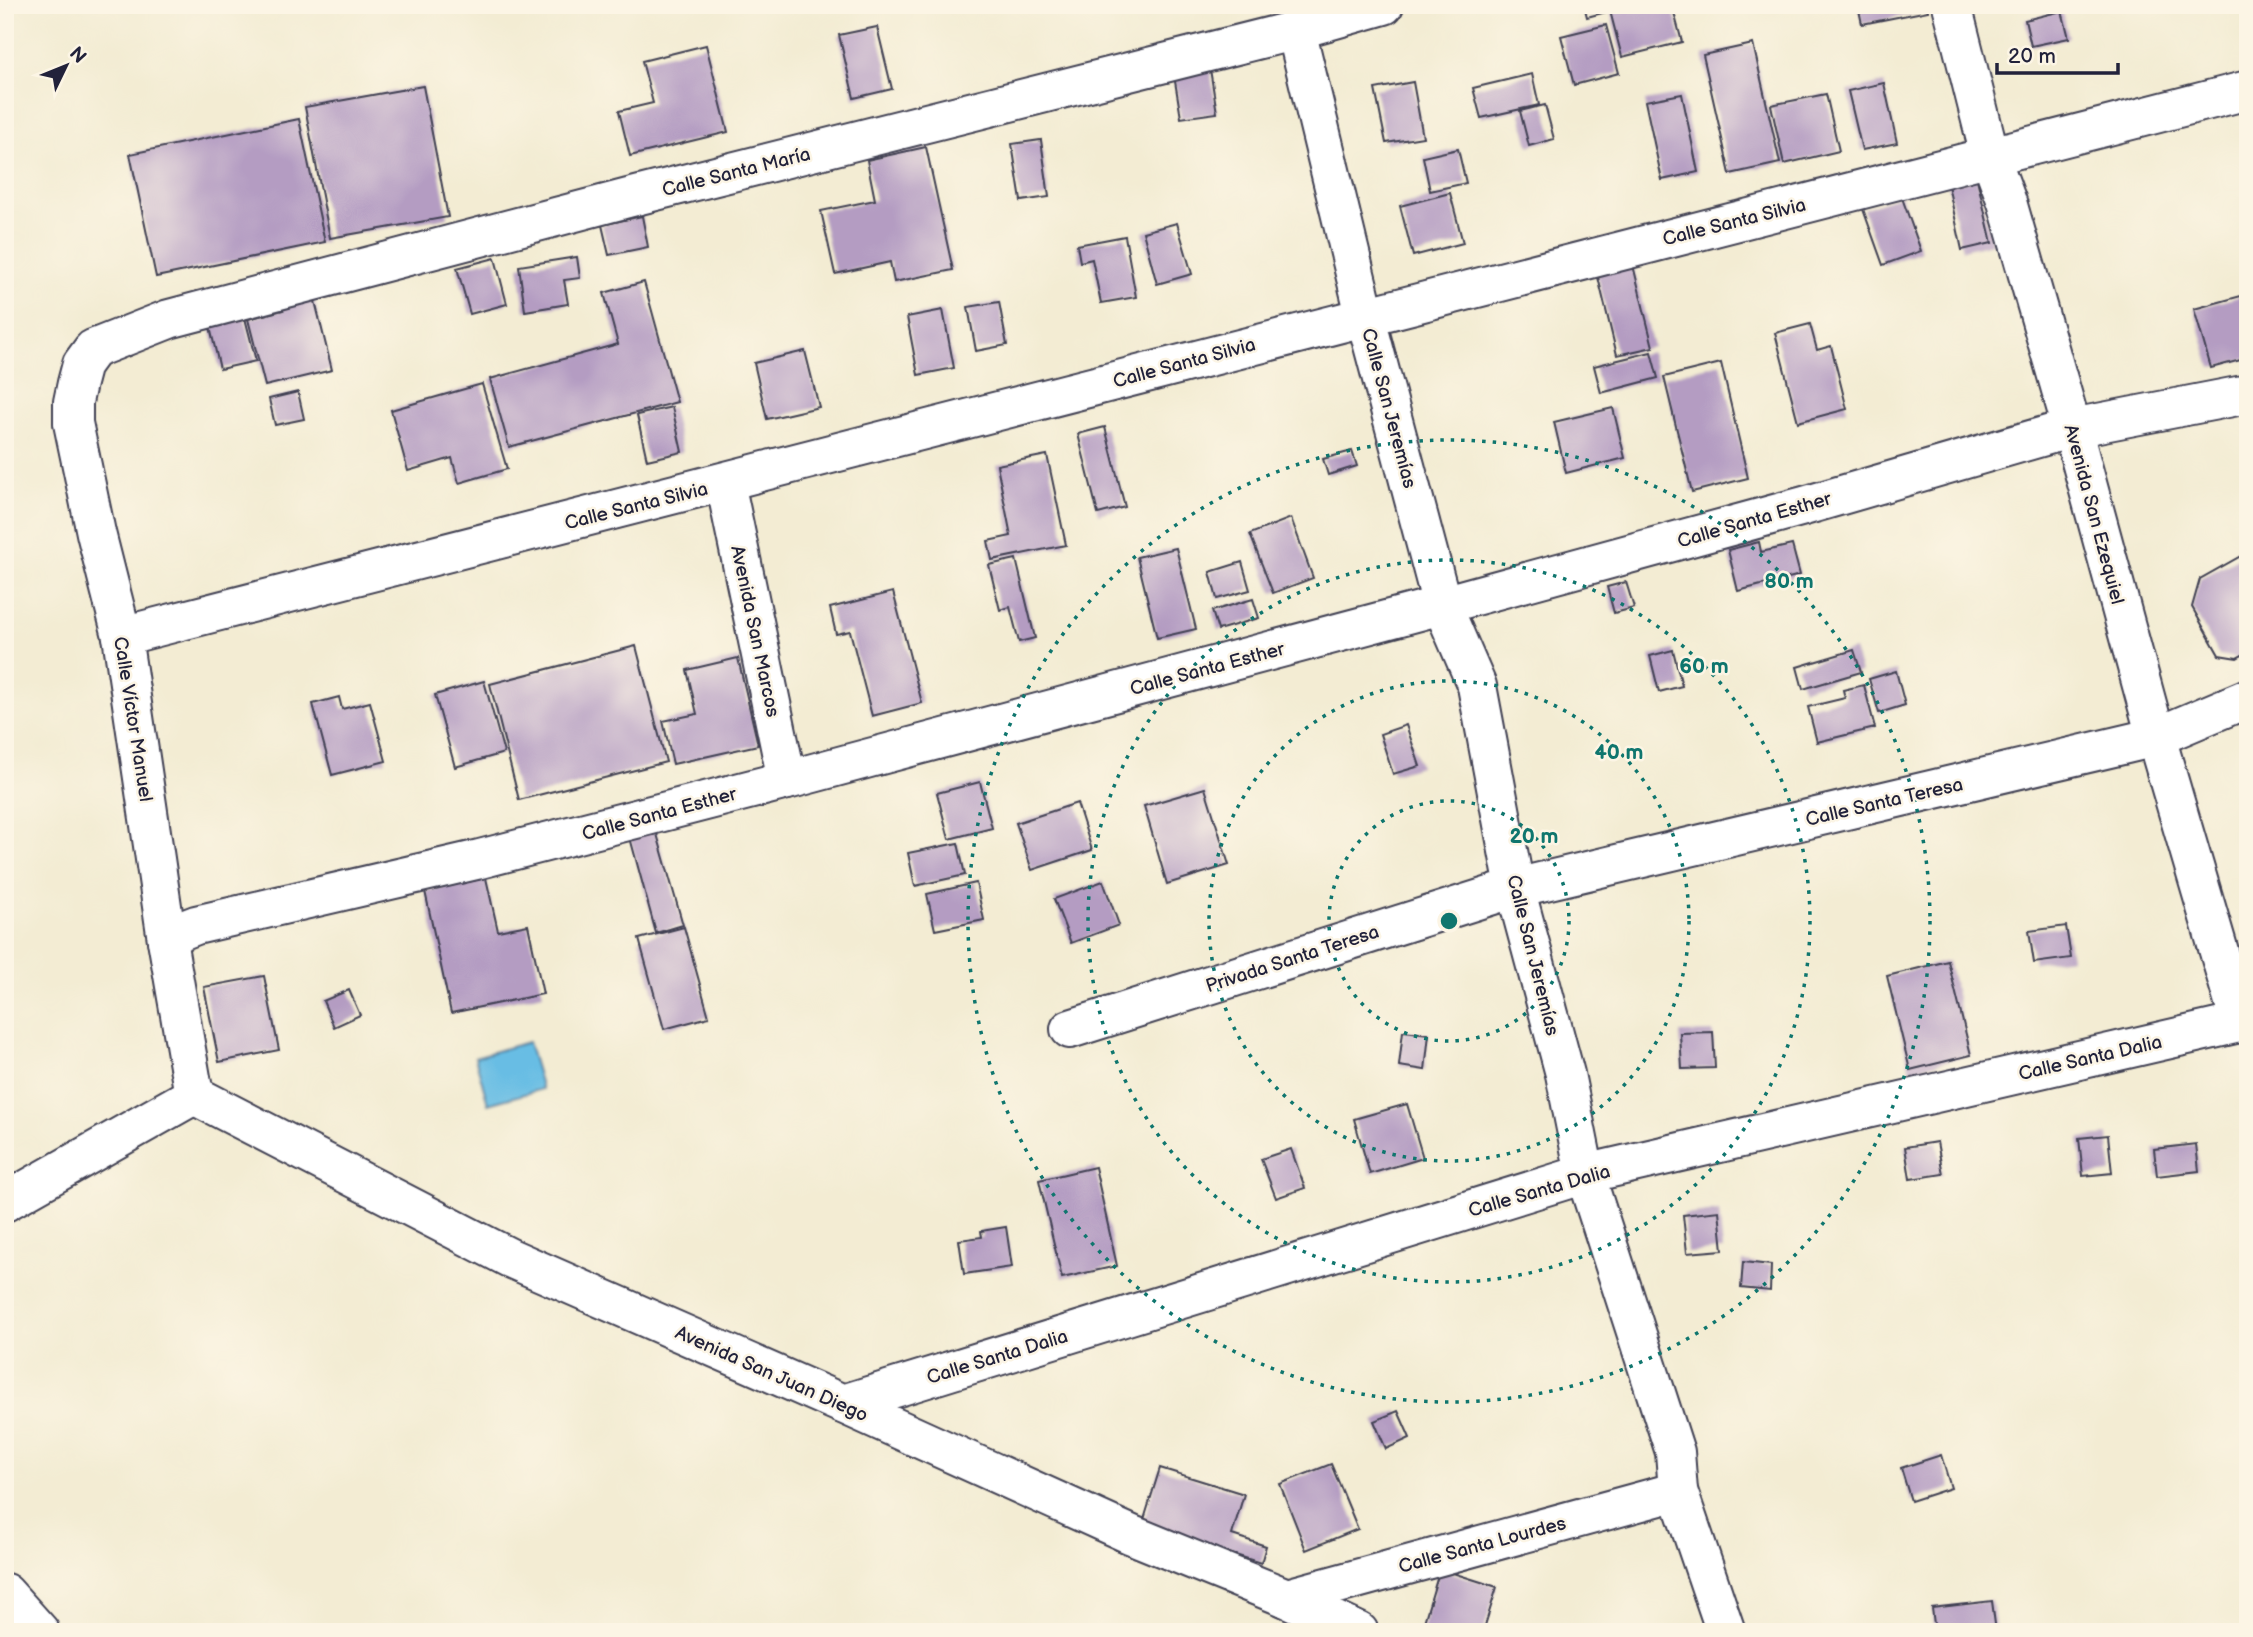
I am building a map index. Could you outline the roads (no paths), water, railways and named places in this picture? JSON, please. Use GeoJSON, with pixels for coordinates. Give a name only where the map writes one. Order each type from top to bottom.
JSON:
{"type":"FeatureCollection","features":[{"type":"Feature","properties":{"kind":"street","name":"Calle Santa María"},"geometry":{"type":"LineString","coordinates":[[93,349],[169,319],[628,198],[1296,30],[1384,5]]}},
{"type":"Feature","properties":{"kind":"street","name":"Avenida San Ezequiel"},"geometry":{"type":"LineString","coordinates":[[1952,5],[1990,156],[2007,202],[2072,428],[2156,737],[2244,1022]]}},
{"type":"Feature","properties":{"kind":"street","name":"Calle San Jeremías"},"geometry":{"type":"LineString","coordinates":[[1296,30],[1365,315],[1442,605],[1477,686],[1515,888],[1565,1074],[1585,1174],[1675,1452],[1678,1491],[1726,1632]]}},
{"type":"Feature","properties":{"kind":"street","name":"Calle Santa Silvia"},"geometry":{"type":"LineString","coordinates":[[122,636],[2248,90]]}},
{"type":"Feature","properties":{"kind":"street","name":"Calle Víctor Manuel"},"geometry":{"type":"LineString","coordinates":[[93,349],[82,364],[73,402],[73,423],[96,533],[122,636],[167,940],[194,1095]]}},
{"type":"Feature","properties":{"kind":"street","name":"Calle Santa Esther"},"geometry":{"type":"LineString","coordinates":[[167,940],[196,925],[476,860],[1442,605],[1804,506],[2072,428],[2248,394]]}},
{"type":"Feature","properties":{"kind":"street","name":"Avenida San Marcos"},"geometry":{"type":"LineString","coordinates":[[725,482],[787,780]]}},
{"type":"Feature","properties":{"kind":"street","name":"Calle Santa Teresa"},"geometry":{"type":"LineString","coordinates":[[1515,888],[2156,737],[2248,698]]}},
{"type":"Feature","properties":{"kind":"street","name":"Privada Santa Teresa"},"geometry":{"type":"LineString","coordinates":[[1070,1029],[1515,888]]}},
{"type":"Feature","properties":{"kind":"street","name":"Calle Santa Dalia"},"geometry":{"type":"LineString","coordinates":[[843,1404],[1585,1174],[2244,1022]]}},
{"type":"Feature","properties":{"kind":"street"},"geometry":{"type":"LineString","coordinates":[[5,1202],[194,1095]]}},
{"type":"Feature","properties":{"kind":"street","name":"Avenida San Juan Diego"},"geometry":{"type":"LineString","coordinates":[[194,1095],[510,1258],[1132,1535],[1287,1598],[1359,1632]]}},
{"type":"Feature","properties":{"kind":"street","name":"Calle Santa Lourdes"},"geometry":{"type":"LineString","coordinates":[[1287,1598],[1678,1491]]}},
{"type":"Feature","properties":{"kind":"street"},"geometry":{"type":"LineString","coordinates":[[5,1593],[40,1632]]}},
{"type":"Feature","properties":{"kind":"water"},"geometry":{"type":"Polygon","coordinates":[[[528,1042],[542,1089],[488,1104],[475,1057],[528,1042]]]}}]}
